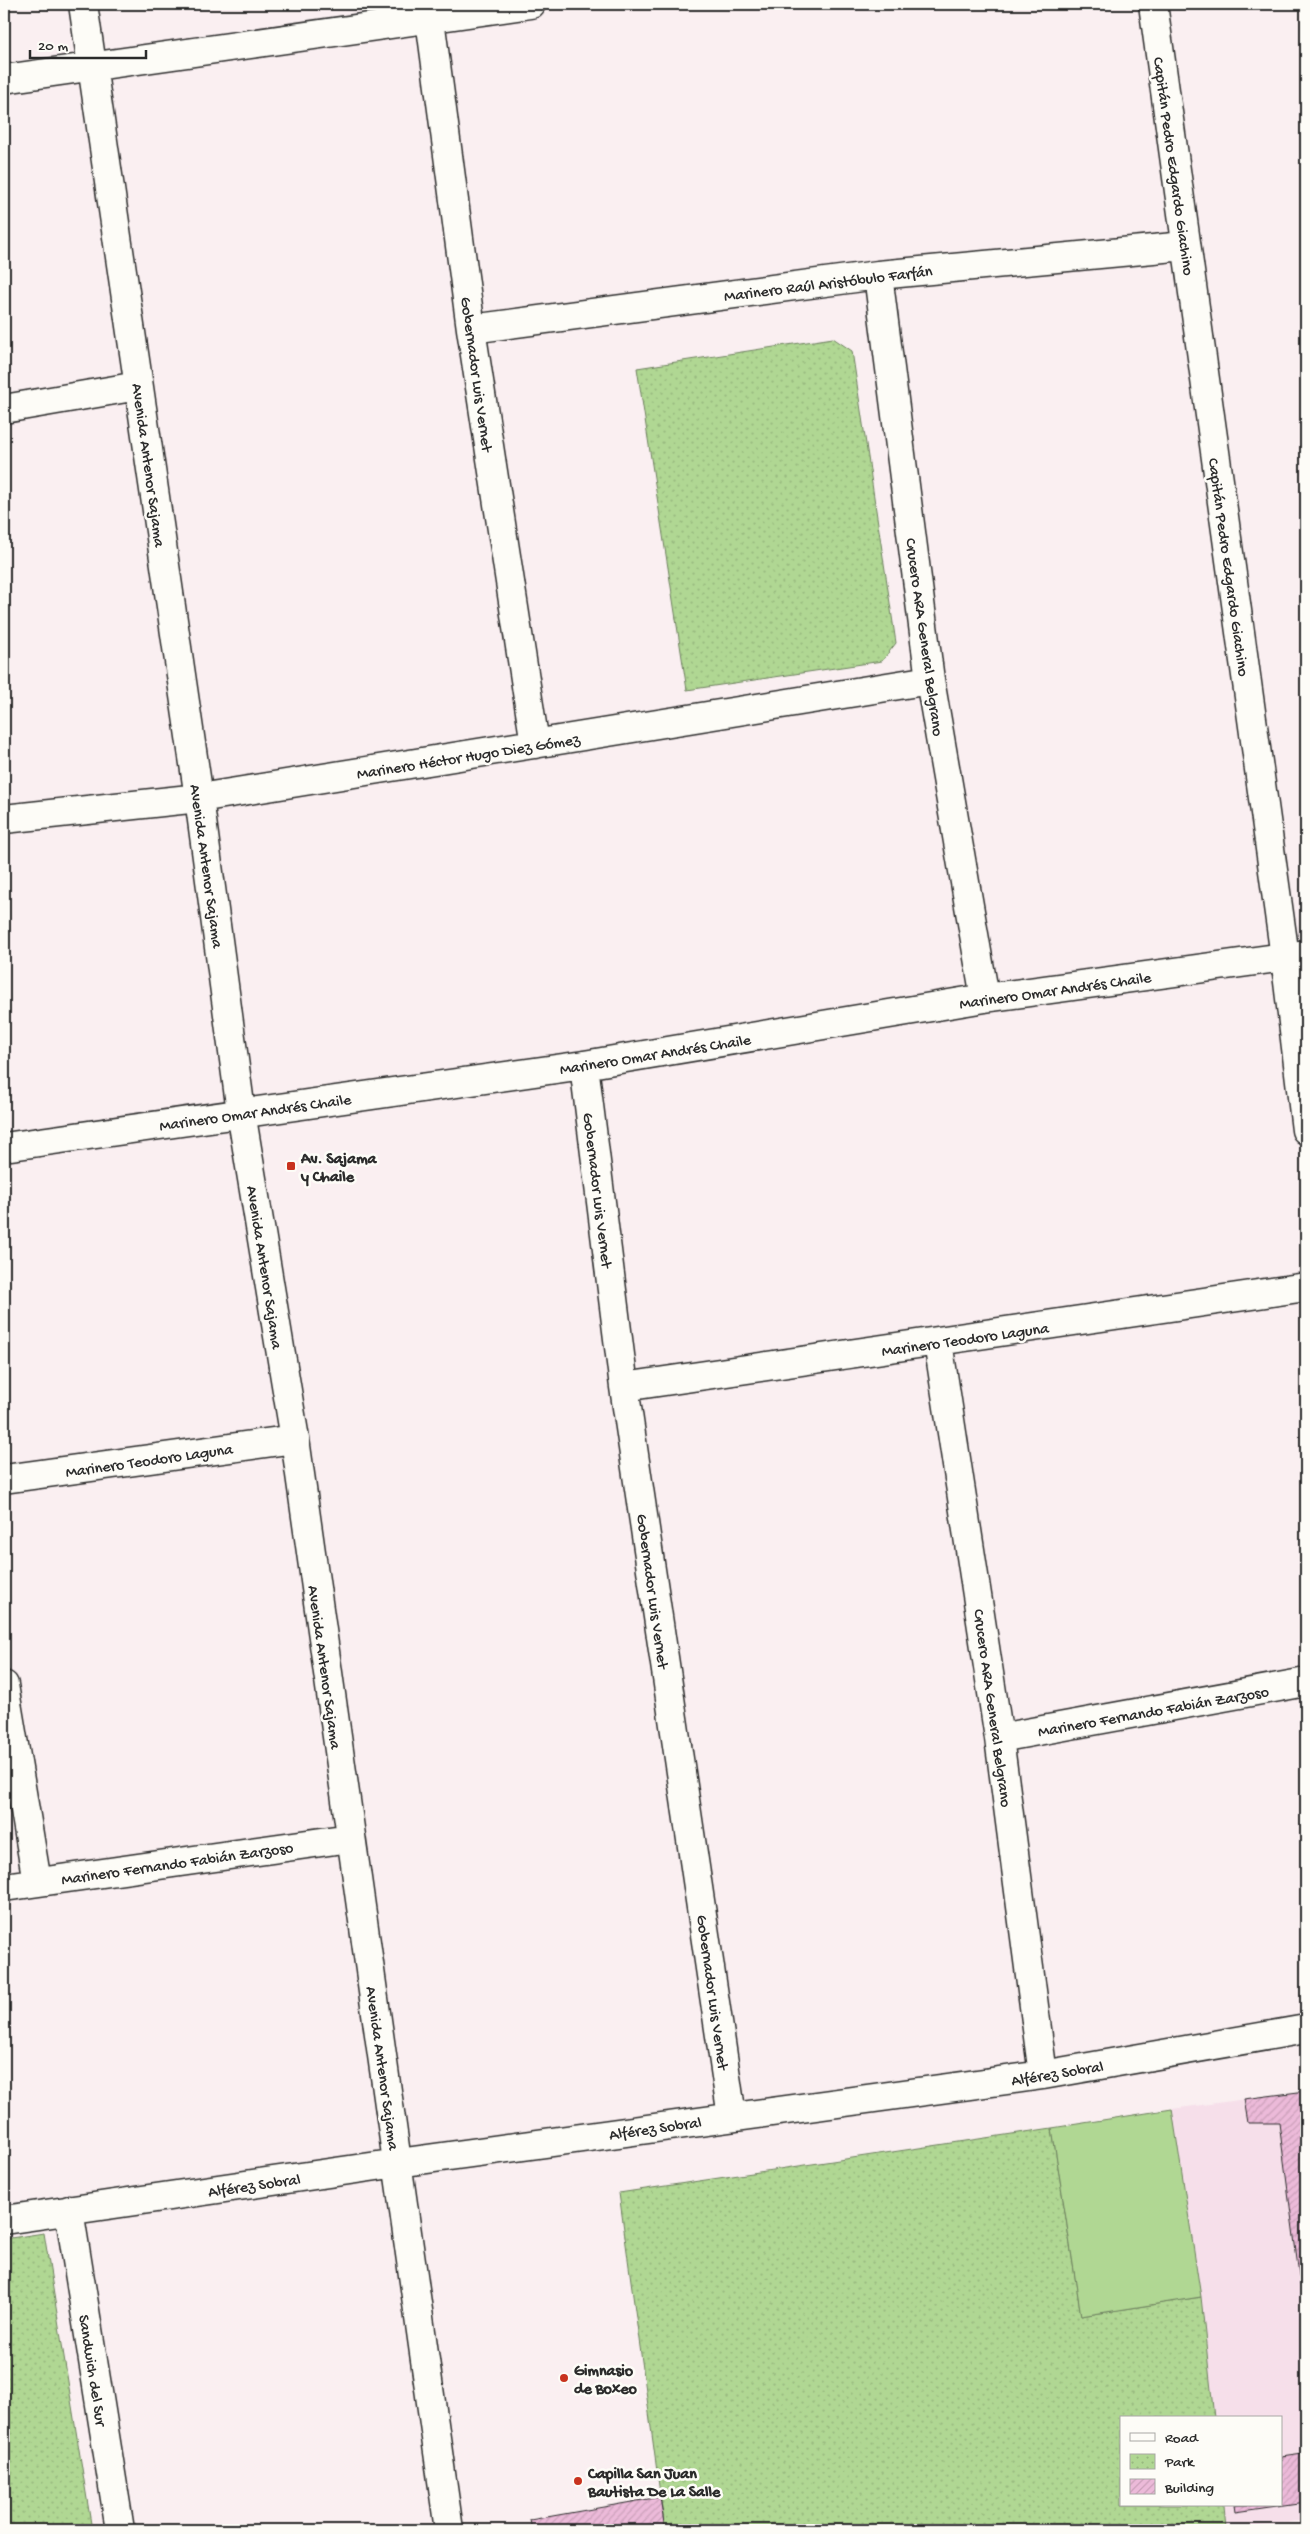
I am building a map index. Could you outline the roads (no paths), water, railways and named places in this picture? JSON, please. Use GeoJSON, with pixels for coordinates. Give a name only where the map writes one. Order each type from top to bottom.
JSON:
{"type":"FeatureCollection","features":[{"type":"Feature","properties":{"kind":"street","name":"Avenida Antenor Sajama"},"geometry":{"type":"LineString","coordinates":[[83,4],[199,798],[241,1112],[295,1439],[449,2530]]}},
{"type":"Feature","properties":{"kind":"street"},"geometry":{"type":"LineString","coordinates":[[4,79],[429,11],[531,4]]}},
{"type":"Feature","properties":{"kind":"street","name":"Capitán Pedro Edgardo Giachino"},"geometry":{"type":"LineString","coordinates":[[1153,4],[1185,246],[1296,955],[1306,1130]]}},
{"type":"Feature","properties":{"kind":"street","name":"Gobernador Luis Vernet"},"geometry":{"type":"LineString","coordinates":[[429,11],[471,329],[535,744]]}},
{"type":"Feature","properties":{"kind":"street","name":"Marinero Raúl Aristóbulo Farfán"},"geometry":{"type":"LineString","coordinates":[[471,329],[878,274],[1185,246]]}},
{"type":"Feature","properties":{"kind":"street","name":"Crucero ARA General Belgrano"},"geometry":{"type":"LineString","coordinates":[[878,274],[930,680],[985,998]]}},
{"type":"Feature","properties":{"kind":"street"},"geometry":{"type":"LineString","coordinates":[[4,409],[138,386]]}},
{"type":"Feature","properties":{"kind":"street","name":"Marinero Héctor Hugo Diez Gómez"},"geometry":{"type":"LineString","coordinates":[[4,819],[199,798],[930,680]]}},
{"type":"Feature","properties":{"kind":"street","name":"Marinero Omar Andrés Chaile"},"geometry":{"type":"LineString","coordinates":[[4,1148],[241,1112],[584,1065],[985,998],[1296,955]]}},
{"type":"Feature","properties":{"kind":"street","name":"Gobernador Luis Vernet"},"geometry":{"type":"LineString","coordinates":[[584,1065],[624,1387],[732,2117]]}},
{"type":"Feature","properties":{"kind":"street","name":"Marinero Teodoro Laguna"},"geometry":{"type":"LineString","coordinates":[[624,1387],[1306,1287]]}},
{"type":"Feature","properties":{"kind":"street","name":"Crucero ARA General Belgrano"},"geometry":{"type":"LineString","coordinates":[[938,1342],[999,1738],[1043,2075]]}},
{"type":"Feature","properties":{"kind":"street","name":"Marinero Teodoro Laguna"},"geometry":{"type":"LineString","coordinates":[[4,1479],[295,1439]]}},
{"type":"Feature","properties":{"kind":"street","name":"Marinero Fernando Fabián Zarzoso"},"geometry":{"type":"LineString","coordinates":[[999,1738],[1306,1682]]}},
{"type":"Feature","properties":{"kind":"street"},"geometry":{"type":"LineString","coordinates":[[4,1685],[37,1882]]}},
{"type":"Feature","properties":{"kind":"street","name":"Marinero Fernando Fabián Zarzoso"},"geometry":{"type":"LineString","coordinates":[[4,1887],[350,1838]]}},
{"type":"Feature","properties":{"kind":"street","name":"Alférez Sobral"},"geometry":{"type":"LineString","coordinates":[[4,2220],[398,2163],[1043,2075],[1306,2029]]}},
{"type":"Feature","properties":{"kind":"street","name":"Sandwich del Sur"},"geometry":{"type":"LineString","coordinates":[[69,2210],[120,2530]]}},
{"type":"Feature","properties":{"kind":"place","name":"Av. Sajama y Chaile"},"geometry":{"type":"Point","coordinates":[291,1166]}},
{"type":"Feature","properties":{"kind":"place","name":"Gimnasio de Boxeo"},"geometry":{"type":"Point","coordinates":[564,2378]}},
{"type":"Feature","properties":{"kind":"place","name":"Capilla San Juan Bautista De La Salle"},"geometry":{"type":"Point","coordinates":[578,2481]}}]}
